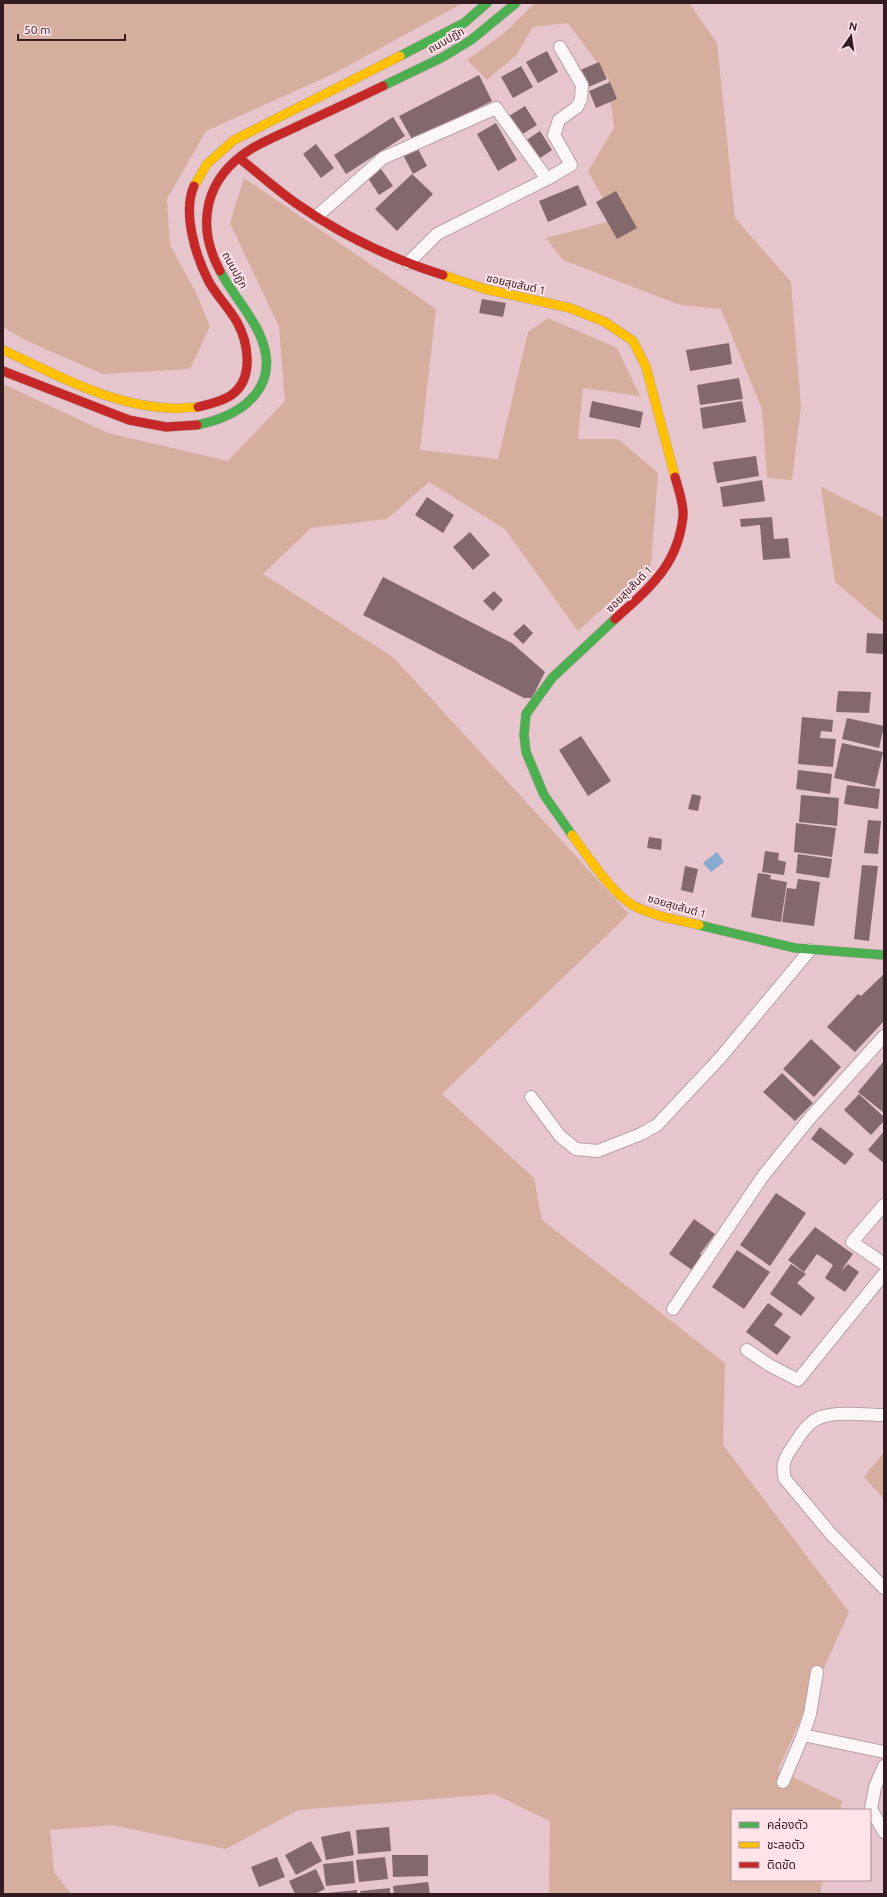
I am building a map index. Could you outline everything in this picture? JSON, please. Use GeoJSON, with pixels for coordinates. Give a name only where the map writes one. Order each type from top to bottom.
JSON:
{"type":"FeatureCollection","features":[{"type":"Feature","properties":{"kind":"main road","name":"ถนนปฏัก"},"geometry":{"type":"LineString","coordinates":[[3,350],[89,388],[148,406],[169,410],[190,409],[214,404],[232,395],[243,385],[248,370],[246,350],[242,332],[209,282],[191,235],[188,220],[188,206],[200,172],[214,154],[234,140],[444,33],[471,17],[487,3]]}},
{"type":"Feature","properties":{"kind":"main road","name":"ถนนปฏัก"},"geometry":{"type":"LineString","coordinates":[[3,371],[100,409],[144,423],[166,427],[186,427],[221,418],[248,404],[260,391],[267,364],[265,352],[247,311],[228,286],[213,256],[207,229],[206,210],[211,194],[220,179],[239,158],[251,149],[443,56],[471,40],[516,3]]}},
{"type":"Feature","properties":{"kind":"main road","name":"ซอยสุขสันต์ 1"},"geometry":{"type":"LineString","coordinates":[[239,158],[297,204],[345,232],[408,263],[485,289],[570,308],[605,322],[633,341],[646,367],[678,484],[683,516],[676,550],[658,579],[552,678],[526,714],[524,735],[526,752],[544,795],[609,884],[633,905],[656,915],[795,948],[884,955]]}},
{"type":"Feature","properties":{"kind":"street"},"geometry":{"type":"LineString","coordinates":[[408,263],[437,234],[547,179],[571,165],[554,135],[559,120],[577,107],[582,99],[582,85],[560,47]]}},
{"type":"Feature","properties":{"kind":"street"},"geometry":{"type":"LineString","coordinates":[[317,216],[383,158],[496,108],[547,179]]}},
{"type":"Feature","properties":{"kind":"street"},"geometry":{"type":"LineString","coordinates":[[531,1097],[560,1136],[576,1149],[598,1151],[641,1134],[657,1124],[720,1058],[810,950]]}},
{"type":"Feature","properties":{"kind":"street"},"geometry":{"type":"LineString","coordinates":[[673,1309],[763,1176],[810,1118],[884,1036]]}},
{"type":"Feature","properties":{"kind":"street"},"geometry":{"type":"LineString","coordinates":[[884,1205],[852,1242],[884,1264]]}},
{"type":"Feature","properties":{"kind":"street"},"geometry":{"type":"LineString","coordinates":[[747,1350],[769,1365],[798,1380],[884,1274]]}},
{"type":"Feature","properties":{"kind":"street"},"geometry":{"type":"LineString","coordinates":[[884,1415],[828,1415],[816,1419],[804,1430],[785,1458],[783,1472],[785,1479],[831,1534],[884,1588]]}},
{"type":"Feature","properties":{"kind":"street"},"geometry":{"type":"LineString","coordinates":[[783,1782],[803,1735],[810,1714],[817,1672]]}},
{"type":"Feature","properties":{"kind":"street"},"geometry":{"type":"LineString","coordinates":[[803,1735],[884,1752]]}},
{"type":"Feature","properties":{"kind":"street"},"geometry":{"type":"LineString","coordinates":[[884,1766],[875,1788],[871,1809],[884,1832]]}},
{"type":"Feature","properties":{"kind":"shaded area"},"geometry":{"type":"Polygon","coordinates":[[[3,3],[463,3],[335,73],[206,131],[167,199],[170,245],[196,293],[210,326],[190,369],[103,374],[29,342],[3,327],[3,3]]]}},
{"type":"Feature","properties":{"kind":"shaded area"},"geometry":{"type":"Polygon","coordinates":[[[535,3],[689,3],[717,43],[735,218],[791,282],[801,407],[792,480],[767,478],[762,409],[721,309],[680,305],[563,260],[546,238],[615,220],[588,171],[614,128],[608,77],[568,23],[533,27],[516,55],[487,80],[467,60],[503,34],[535,3]]]}},
{"type":"Feature","properties":{"kind":"shaded area"},"geometry":{"type":"Polygon","coordinates":[[[244,178],[436,309],[420,450],[498,459],[528,332],[548,318],[617,348],[640,396],[583,388],[578,439],[618,439],[658,473],[651,565],[578,631],[505,529],[429,482],[387,519],[311,528],[263,574],[393,657],[629,914],[442,1094],[534,1178],[542,1220],[725,1363],[723,1445],[849,1612],[778,1770],[842,1801],[840,1809],[731,1809],[731,1881],[823,1881],[820,1894],[549,1894],[550,1821],[494,1794],[298,1810],[226,1849],[112,1825],[50,1830],[54,1872],[71,1894],[3,1894],[3,384],[108,433],[228,461],[285,401],[279,327],[230,223],[244,178]]]}},
{"type":"Feature","properties":{"kind":"shaded area"},"geometry":{"type":"Polygon","coordinates":[[[821,487],[884,518],[884,623],[835,582],[821,487]]]}},
{"type":"Feature","properties":{"kind":"shaded area"},"geometry":{"type":"Polygon","coordinates":[[[884,1452],[884,1499],[864,1477],[884,1452]]]}},
{"type":"Feature","properties":{"kind":"water"},"geometry":{"type":"Polygon","coordinates":[[[717,852],[724,862],[711,872],[703,863],[717,852]]]}},
{"type":"Feature","properties":{"kind":"building"},"geometry":{"type":"Polygon","coordinates":[[[547,51],[558,72],[538,83],[526,62],[547,51]]]}},
{"type":"Feature","properties":{"kind":"building"},"geometry":{"type":"Polygon","coordinates":[[[599,62],[607,79],[586,88],[578,71],[599,62]]]}},
{"type":"Feature","properties":{"kind":"building"},"geometry":{"type":"Polygon","coordinates":[[[521,66],[533,87],[513,98],[501,77],[521,66]]]}},
{"type":"Feature","properties":{"kind":"building"},"geometry":{"type":"Polygon","coordinates":[[[479,75],[492,101],[413,141],[399,116],[479,75]]]}},
{"type":"Feature","properties":{"kind":"building"},"geometry":{"type":"Polygon","coordinates":[[[610,82],[617,99],[596,108],[589,91],[610,82]]]}},
{"type":"Feature","properties":{"kind":"building"},"geometry":{"type":"Polygon","coordinates":[[[525,106],[537,125],[521,135],[509,116],[525,106]]]}},
{"type":"Feature","properties":{"kind":"building"},"geometry":{"type":"Polygon","coordinates":[[[393,117],[405,136],[346,174],[334,155],[393,117]]]}},
{"type":"Feature","properties":{"kind":"building"},"geometry":{"type":"Polygon","coordinates":[[[496,123],[517,160],[498,171],[477,134],[496,123]]]}},
{"type":"Feature","properties":{"kind":"building"},"geometry":{"type":"Polygon","coordinates":[[[540,131],[552,150],[537,160],[525,141],[540,131]]]}},
{"type":"Feature","properties":{"kind":"building"},"geometry":{"type":"Polygon","coordinates":[[[316,144],[334,168],[321,178],[303,154],[316,144]]]}},
{"type":"Feature","properties":{"kind":"building"},"geometry":{"type":"Polygon","coordinates":[[[416,145],[427,166],[413,174],[402,153],[416,145]]]}},
{"type":"Feature","properties":{"kind":"building"},"geometry":{"type":"Polygon","coordinates":[[[379,166],[393,186],[379,195],[366,175],[379,166]]]}},
{"type":"Feature","properties":{"kind":"building"},"geometry":{"type":"Polygon","coordinates":[[[412,174],[433,194],[397,231],[375,209],[412,174]]]}},
{"type":"Feature","properties":{"kind":"building"},"geometry":{"type":"Polygon","coordinates":[[[578,185],[587,205],[548,222],[539,201],[578,185]]]}},
{"type":"Feature","properties":{"kind":"building"},"geometry":{"type":"Polygon","coordinates":[[[616,191],[637,228],[617,239],[596,202],[616,191]]]}},
{"type":"Feature","properties":{"kind":"building"},"geometry":{"type":"Polygon","coordinates":[[[482,299],[506,303],[503,317],[479,313],[482,299]]]}},
{"type":"Feature","properties":{"kind":"building"},"geometry":{"type":"Polygon","coordinates":[[[729,343],[732,364],[690,371],[686,350],[729,343]]]}},
{"type":"Feature","properties":{"kind":"building"},"geometry":{"type":"Polygon","coordinates":[[[739,378],[743,399],[700,405],[697,385],[739,378]]]}},
{"type":"Feature","properties":{"kind":"building"},"geometry":{"type":"Polygon","coordinates":[[[592,401],[643,412],[640,428],[589,417],[592,401]]]}},
{"type":"Feature","properties":{"kind":"building"},"geometry":{"type":"Polygon","coordinates":[[[742,401],[746,422],[703,429],[700,408],[742,401]]]}},
{"type":"Feature","properties":{"kind":"building"},"geometry":{"type":"Polygon","coordinates":[[[756,456],[759,476],[717,483],[713,462],[756,456]]]}},
{"type":"Feature","properties":{"kind":"building"},"geometry":{"type":"Polygon","coordinates":[[[762,480],[765,501],[723,507],[720,487],[762,480]]]}},
{"type":"Feature","properties":{"kind":"building"},"geometry":{"type":"Polygon","coordinates":[[[427,497],[454,515],[443,533],[415,515],[427,497]]]}},
{"type":"Feature","properties":{"kind":"building"},"geometry":{"type":"Polygon","coordinates":[[[772,517],[774,539],[788,538],[790,558],[763,560],[760,525],[741,527],[740,519],[772,517]]]}},
{"type":"Feature","properties":{"kind":"building"},"geometry":{"type":"Polygon","coordinates":[[[470,532],[490,555],[473,570],[453,547],[470,532]]]}},
{"type":"Feature","properties":{"kind":"building"},"geometry":{"type":"Polygon","coordinates":[[[383,577],[512,643],[545,672],[532,698],[524,698],[363,615],[383,577]]]}},
{"type":"Feature","properties":{"kind":"building"},"geometry":{"type":"Polygon","coordinates":[[[494,591],[503,600],[493,611],[483,601],[494,591]]]}},
{"type":"Feature","properties":{"kind":"building"},"geometry":{"type":"Polygon","coordinates":[[[524,624],[533,633],[523,644],[513,634],[524,624]]]}},
{"type":"Feature","properties":{"kind":"building"},"geometry":{"type":"Polygon","coordinates":[[[867,633],[884,634],[884,654],[866,653],[867,633]]]}},
{"type":"Feature","properties":{"kind":"building"},"geometry":{"type":"Polygon","coordinates":[[[838,691],[871,692],[869,713],[836,712],[838,691]]]}},
{"type":"Feature","properties":{"kind":"building"},"geometry":{"type":"Polygon","coordinates":[[[802,717],[833,720],[832,732],[821,731],[820,738],[836,739],[833,767],[798,764],[802,717]]]}},
{"type":"Feature","properties":{"kind":"building"},"geometry":{"type":"Polygon","coordinates":[[[847,718],[884,726],[879,748],[842,739],[847,718]]]}},
{"type":"Feature","properties":{"kind":"building"},"geometry":{"type":"Polygon","coordinates":[[[581,736],[611,781],[588,796],[559,750],[581,736]]]}},
{"type":"Feature","properties":{"kind":"building"},"geometry":{"type":"Polygon","coordinates":[[[842,743],[883,752],[875,787],[834,778],[842,743]]]}},
{"type":"Feature","properties":{"kind":"building"},"geometry":{"type":"Polygon","coordinates":[[[798,770],[832,774],[830,794],[796,789],[798,770]]]}},
{"type":"Feature","properties":{"kind":"building"},"geometry":{"type":"Polygon","coordinates":[[[847,785],[880,789],[878,809],[844,804],[847,785]]]}},
{"type":"Feature","properties":{"kind":"building"},"geometry":{"type":"Polygon","coordinates":[[[692,794],[701,796],[698,811],[688,809],[692,794]]]}},
{"type":"Feature","properties":{"kind":"building"},"geometry":{"type":"Polygon","coordinates":[[[801,795],[839,798],[837,826],[799,822],[801,795]]]}},
{"type":"Feature","properties":{"kind":"building"},"geometry":{"type":"Polygon","coordinates":[[[868,820],[881,821],[878,854],[864,853],[868,820]]]}},
{"type":"Feature","properties":{"kind":"building"},"geometry":{"type":"Polygon","coordinates":[[[796,823],[836,828],[832,857],[794,852],[796,823]]]}},
{"type":"Feature","properties":{"kind":"building"},"geometry":{"type":"Polygon","coordinates":[[[649,837],[662,839],[661,850],[647,848],[649,837]]]}},
{"type":"Feature","properties":{"kind":"building"},"geometry":{"type":"Polygon","coordinates":[[[765,851],[779,853],[778,860],[786,862],[784,875],[762,872],[765,851]]]}},
{"type":"Feature","properties":{"kind":"building"},"geometry":{"type":"Polygon","coordinates":[[[798,854],[832,859],[829,878],[796,873],[798,854]]]}},
{"type":"Feature","properties":{"kind":"building"},"geometry":{"type":"Polygon","coordinates":[[[862,865],[878,866],[869,941],[854,939],[862,865]]]}},
{"type":"Feature","properties":{"kind":"building"},"geometry":{"type":"Polygon","coordinates":[[[685,866],[698,869],[693,893],[681,890],[685,866]]]}},
{"type":"Feature","properties":{"kind":"building"},"geometry":{"type":"Polygon","coordinates":[[[758,873],[771,875],[770,879],[787,882],[781,922],[751,917],[758,873]]]}},
{"type":"Feature","properties":{"kind":"building"},"geometry":{"type":"Polygon","coordinates":[[[798,879],[820,882],[814,926],[782,922],[787,888],[796,889],[798,879]]]}},
{"type":"Feature","properties":{"kind":"building"},"geometry":{"type":"Polygon","coordinates":[[[884,974],[884,1021],[855,1052],[827,1027],[858,994],[861,996],[884,974]]]}},
{"type":"Feature","properties":{"kind":"building"},"geometry":{"type":"Polygon","coordinates":[[[811,1039],[841,1067],[814,1097],[783,1069],[811,1039]]]}},
{"type":"Feature","properties":{"kind":"building"},"geometry":{"type":"Polygon","coordinates":[[[884,1061],[884,1113],[858,1092],[884,1061]]]}},
{"type":"Feature","properties":{"kind":"building"},"geometry":{"type":"Polygon","coordinates":[[[782,1073],[813,1103],[795,1121],[763,1092],[782,1073]]]}},
{"type":"Feature","properties":{"kind":"building"},"geometry":{"type":"Polygon","coordinates":[[[859,1094],[884,1117],[884,1121],[871,1135],[844,1110],[859,1094]]]}},
{"type":"Feature","properties":{"kind":"building"},"geometry":{"type":"Polygon","coordinates":[[[820,1127],[854,1154],[845,1165],[811,1139],[820,1127]]]}},
{"type":"Feature","properties":{"kind":"building"},"geometry":{"type":"Polygon","coordinates":[[[884,1131],[884,1163],[868,1150],[884,1131]]]}},
{"type":"Feature","properties":{"kind":"building"},"geometry":{"type":"Polygon","coordinates":[[[776,1193],[806,1213],[770,1266],[740,1245],[776,1193]]]}},
{"type":"Feature","properties":{"kind":"building"},"geometry":{"type":"Polygon","coordinates":[[[694,1219],[715,1234],[700,1254],[705,1257],[695,1272],[669,1254],[694,1219]]]}},
{"type":"Feature","properties":{"kind":"building"},"geometry":{"type":"Polygon","coordinates":[[[815,1227],[853,1254],[841,1271],[848,1264],[859,1272],[845,1292],[825,1278],[833,1265],[817,1254],[804,1272],[788,1260],[815,1227]]]}},
{"type":"Feature","properties":{"kind":"building"},"geometry":{"type":"Polygon","coordinates":[[[737,1250],[770,1272],[744,1309],[712,1287],[737,1250]]]}},
{"type":"Feature","properties":{"kind":"building"},"geometry":{"type":"Polygon","coordinates":[[[791,1264],[806,1274],[797,1283],[815,1298],[801,1316],[770,1294],[791,1264]]]}},
{"type":"Feature","properties":{"kind":"building"},"geometry":{"type":"Polygon","coordinates":[[[768,1303],[783,1314],[774,1325],[791,1337],[777,1355],[746,1332],[768,1303]]]}},
{"type":"Feature","properties":{"kind":"building"},"geometry":{"type":"Polygon","coordinates":[[[389,1827],[391,1851],[358,1854],[356,1830],[389,1827]]]}},
{"type":"Feature","properties":{"kind":"building"},"geometry":{"type":"Polygon","coordinates":[[[350,1831],[354,1855],[326,1860],[321,1837],[350,1831]]]}},
{"type":"Feature","properties":{"kind":"building"},"geometry":{"type":"Polygon","coordinates":[[[311,1841],[322,1861],[296,1875],[285,1855],[311,1841]]]}},
{"type":"Feature","properties":{"kind":"building"},"geometry":{"type":"Polygon","coordinates":[[[392,1855],[428,1855],[428,1876],[393,1877],[392,1855]]]}},
{"type":"Feature","properties":{"kind":"building"},"geometry":{"type":"Polygon","coordinates":[[[277,1857],[285,1877],[259,1887],[251,1867],[277,1857]]]}},
{"type":"Feature","properties":{"kind":"building"},"geometry":{"type":"Polygon","coordinates":[[[385,1857],[388,1879],[359,1882],[356,1860],[385,1857]]]}},
{"type":"Feature","properties":{"kind":"building"},"geometry":{"type":"Polygon","coordinates":[[[353,1861],[355,1883],[326,1886],[323,1864],[353,1861]]]}},
{"type":"Feature","properties":{"kind":"building"},"geometry":{"type":"Polygon","coordinates":[[[316,1869],[325,1889],[315,1894],[295,1894],[289,1881],[316,1869]]]}},
{"type":"Feature","properties":{"kind":"building"},"geometry":{"type":"Polygon","coordinates":[[[428,1882],[430,1894],[394,1894],[393,1886],[428,1882]]]}},
{"type":"Feature","properties":{"kind":"building"},"geometry":{"type":"Polygon","coordinates":[[[390,1888],[390,1894],[361,1894],[360,1891],[390,1888]]]}},
{"type":"Feature","properties":{"kind":"building"},"geometry":{"type":"Polygon","coordinates":[[[357,1890],[357,1894],[327,1894],[327,1893],[357,1890]]]}},
{"type":"Feature","properties":{"kind":"traffic: fast"},"geometry":{"type":"LineString","coordinates":[[400,56],[464,23],[487,3]]}},
{"type":"Feature","properties":{"kind":"traffic: fast"},"geometry":{"type":"LineString","coordinates":[[383,86],[443,57],[471,40],[516,3]]}},
{"type":"Feature","properties":{"kind":"traffic: fast"},"geometry":{"type":"LineString","coordinates":[[197,425],[230,414],[244,405],[255,395],[263,382],[266,368],[265,351],[259,333],[220,271]]}},
{"type":"Feature","properties":{"kind":"traffic: fast"},"geometry":{"type":"LineString","coordinates":[[572,835],[544,795],[526,752],[524,735],[526,714],[552,678],[615,619]]}},
{"type":"Feature","properties":{"kind":"traffic: fast"},"geometry":{"type":"LineString","coordinates":[[699,925],[795,948],[884,955]]}},
{"type":"Feature","properties":{"kind":"traffic: slow"},"geometry":{"type":"LineString","coordinates":[[194,186],[207,164],[234,140],[400,56]]}},
{"type":"Feature","properties":{"kind":"traffic: slow"},"geometry":{"type":"LineString","coordinates":[[443,275],[485,289],[570,308],[605,322],[633,341],[646,367],[675,477]]}},
{"type":"Feature","properties":{"kind":"traffic: slow"},"geometry":{"type":"LineString","coordinates":[[3,350],[63,378],[105,395],[148,406],[170,408],[198,407]]}},
{"type":"Feature","properties":{"kind":"traffic: slow"},"geometry":{"type":"LineString","coordinates":[[572,835],[600,874],[625,900],[634,906],[650,912],[699,925]]}},
{"type":"Feature","properties":{"kind":"traffic: jam"},"geometry":{"type":"LineString","coordinates":[[220,271],[212,253],[208,236],[207,219],[209,203],[214,188],[223,174],[235,161],[251,149],[383,86]]}},
{"type":"Feature","properties":{"kind":"traffic: jam"},"geometry":{"type":"LineString","coordinates":[[239,158],[290,199],[331,226],[367,245],[424,269],[443,275]]}},
{"type":"Feature","properties":{"kind":"traffic: jam"},"geometry":{"type":"LineString","coordinates":[[194,186],[189,209],[195,248],[209,282],[234,317],[241,330],[247,359],[247,368],[244,378],[234,393],[222,400],[198,407]]}},
{"type":"Feature","properties":{"kind":"traffic: jam"},"geometry":{"type":"LineString","coordinates":[[3,371],[129,420],[166,427],[197,425]]}},
{"type":"Feature","properties":{"kind":"traffic: jam"},"geometry":{"type":"LineString","coordinates":[[615,619],[660,575],[675,549],[680,534],[683,516],[683,506],[675,477]]}}]}
